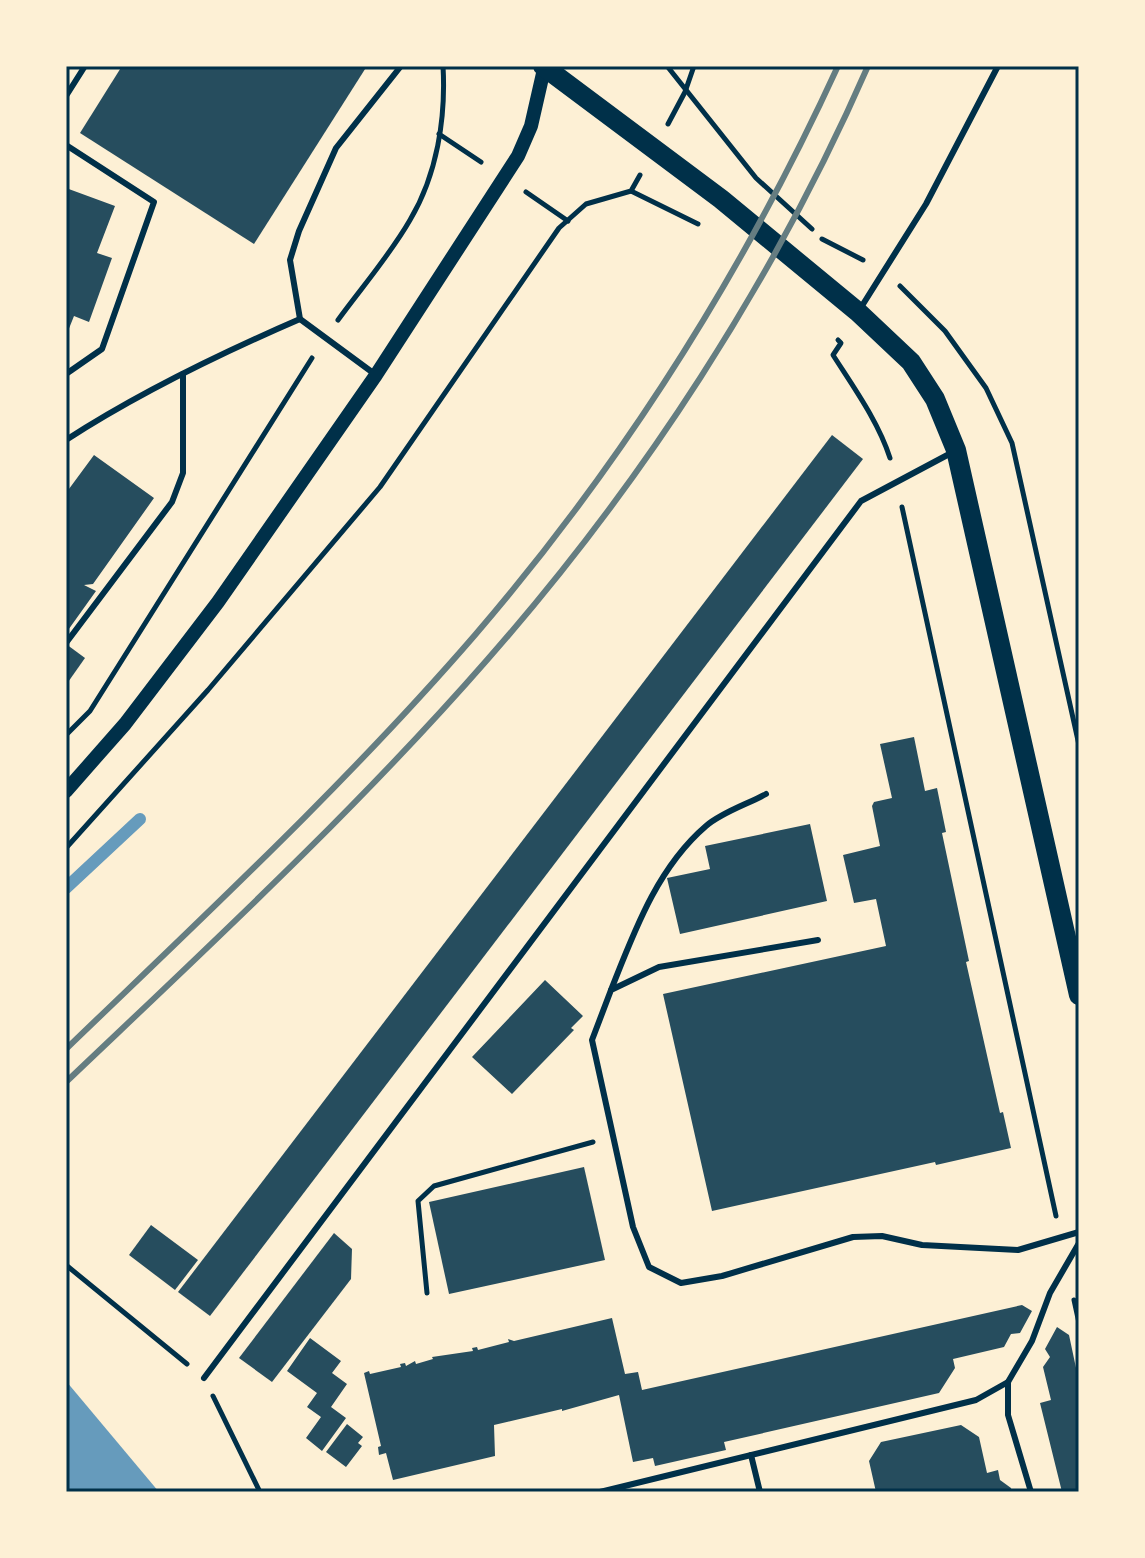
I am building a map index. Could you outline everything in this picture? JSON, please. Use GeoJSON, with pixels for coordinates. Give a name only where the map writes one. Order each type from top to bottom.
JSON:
{"type":"FeatureCollection","features":[{"type":"Feature","properties":{"kind":"main road"},"geometry":{"type":"LineString","coordinates":[[543,67],[721,199],[858,312],[911,362],[935,399],[956,450],[1079,995]]}},
{"type":"Feature","properties":{"kind":"street"},"geometry":{"type":"LineString","coordinates":[[66,791],[173,663],[376,375],[518,156],[531,126],[543,67]]}},
{"type":"Feature","properties":{"kind":"lane"},"geometry":{"type":"LineString","coordinates":[[66,96],[85,66]]}},
{"type":"Feature","properties":{"kind":"lane"},"geometry":{"type":"LineString","coordinates":[[376,375],[300,319],[290,260],[299,231],[336,148],[401,66]]}},
{"type":"Feature","properties":{"kind":"lane"},"geometry":{"type":"LineString","coordinates":[[858,312],[926,204],[998,66]]}},
{"type":"Feature","properties":{"kind":"lane"},"geometry":{"type":"LineString","coordinates":[[66,145],[154,202],[102,349],[66,374]]}},
{"type":"Feature","properties":{"kind":"lane"},"geometry":{"type":"LineString","coordinates":[[66,440],[118,406],[300,319]]}},
{"type":"Feature","properties":{"kind":"lane"},"geometry":{"type":"LineString","coordinates":[[66,643],[172,502],[183,473],[183,374]]}},
{"type":"Feature","properties":{"kind":"lane"},"geometry":{"type":"LineString","coordinates":[[204,1378],[861,501],[956,450]]}},
{"type":"Feature","properties":{"kind":"lane"},"geometry":{"type":"LineString","coordinates":[[766,794],[708,824],[676,858],[640,917],[592,1040],[633,1227],[649,1267],[681,1283],[722,1276],[853,1237],[882,1236],[922,1245],[1018,1250],[1079,1232]]}},
{"type":"Feature","properties":{"kind":"lane"},"geometry":{"type":"LineString","coordinates":[[611,990],[659,967],[818,940]]}},
{"type":"Feature","properties":{"kind":"lane"},"geometry":{"type":"LineString","coordinates":[[600,1492],[976,1400],[1008,1382],[1032,1341],[1050,1293],[1079,1243]]}},
{"type":"Feature","properties":{"kind":"lane"},"geometry":{"type":"LineString","coordinates":[[1008,1382],[1008,1415],[1031,1492]]}},
{"type":"Feature","properties":{"kind":"lane"},"geometry":{"type":"LineString","coordinates":[[751,1455],[760,1492]]}},
{"type":"Feature","properties":{"kind":"path"},"geometry":{"type":"LineString","coordinates":[[66,735],[90,711],[325,337],[411,219],[436,158],[445,92],[443,66]]}},
{"type":"Feature","properties":{"kind":"path"},"geometry":{"type":"LineString","coordinates":[[667,66],[756,178],[822,238],[884,271],[945,331],[986,388],[1012,443],[1079,745]]}},
{"type":"Feature","properties":{"kind":"path"},"geometry":{"type":"LineString","coordinates":[[631,191],[685,92],[694,66]]}},
{"type":"Feature","properties":{"kind":"path"},"geometry":{"type":"LineString","coordinates":[[66,848],[208,690],[380,487],[559,228],[586,204],[631,191],[709,229]]}},
{"type":"Feature","properties":{"kind":"path"},"geometry":{"type":"LineString","coordinates":[[831,333],[841,343],[833,355],[885,444],[897,481],[1060,1237]]}},
{"type":"Feature","properties":{"kind":"path"},"geometry":{"type":"LineString","coordinates":[[427,1293],[418,1201],[434,1186],[613,1137]]}},
{"type":"Feature","properties":{"kind":"path"},"geometry":{"type":"LineString","coordinates":[[1066,1263],[1079,1323]]}},
{"type":"Feature","properties":{"kind":"path"},"geometry":{"type":"LineString","coordinates":[[66,1265],[204,1378],[260,1492]]}},
{"type":"Feature","properties":{"kind":"water"},"geometry":{"type":"Polygon","coordinates":[[[66,1381],[159,1492],[66,1492],[66,1381]]]}},
{"type":"Feature","properties":{"kind":"building"},"geometry":{"type":"Polygon","coordinates":[[[122,66],[367,66],[254,244],[80,133],[122,66]]]}},
{"type":"Feature","properties":{"kind":"building"},"geometry":{"type":"Polygon","coordinates":[[[66,188],[115,206],[97,253],[112,258],[89,322],[74,316],[66,336],[66,188]]]}},
{"type":"Feature","properties":{"kind":"building"},"geometry":{"type":"Polygon","coordinates":[[[832,435],[863,459],[210,1316],[178,1292],[832,435]]]}},
{"type":"Feature","properties":{"kind":"building"},"geometry":{"type":"Polygon","coordinates":[[[94,455],[154,498],[93,584],[84,585],[96,591],[66,633],[66,493],[94,455]]]}},
{"type":"Feature","properties":{"kind":"building"},"geometry":{"type":"Polygon","coordinates":[[[66,644],[85,658],[66,685],[66,644]]]}},
{"type":"Feature","properties":{"kind":"building"},"geometry":{"type":"Polygon","coordinates":[[[914,737],[925,791],[937,788],[946,832],[942,833],[969,961],[966,962],[1000,1113],[1003,1112],[1011,1148],[712,1211],[663,994],[886,946],[876,899],[854,903],[843,855],[880,846],[872,806],[874,802],[892,798],[880,744],[914,737]]]}},
{"type":"Feature","properties":{"kind":"building"},"geometry":{"type":"Polygon","coordinates":[[[810,824],[827,901],[680,934],[667,878],[710,869],[705,846],[810,824]]]}},
{"type":"Feature","properties":{"kind":"building"},"geometry":{"type":"Polygon","coordinates":[[[545,980],[583,1016],[571,1028],[574,1030],[512,1094],[472,1057],[545,980]]]}},
{"type":"Feature","properties":{"kind":"building"},"geometry":{"type":"Polygon","coordinates":[[[584,1167],[605,1260],[449,1294],[429,1202],[584,1167]]]}},
{"type":"Feature","properties":{"kind":"building"},"geometry":{"type":"Polygon","coordinates":[[[151,1225],[198,1260],[175,1290],[129,1255],[151,1225]]]}},
{"type":"Feature","properties":{"kind":"building"},"geometry":{"type":"Polygon","coordinates":[[[334,1233],[352,1249],[351,1279],[272,1382],[239,1358],[334,1233]]]}},
{"type":"Feature","properties":{"kind":"building"},"geometry":{"type":"Polygon","coordinates":[[[1022,1305],[1032,1311],[1020,1333],[1011,1334],[1004,1347],[953,1359],[955,1368],[939,1393],[724,1442],[726,1450],[655,1466],[653,1458],[633,1462],[619,1395],[494,1425],[495,1456],[393,1480],[386,1453],[379,1455],[378,1447],[381,1446],[364,1373],[401,1367],[400,1364],[405,1363],[406,1366],[415,1361],[416,1364],[432,1357],[509,1342],[508,1339],[514,1341],[612,1318],[625,1374],[638,1372],[642,1390],[1022,1305]]]}},
{"type":"Feature","properties":{"kind":"building"},"geometry":{"type":"Polygon","coordinates":[[[1057,1327],[1069,1335],[1079,1382],[1079,1492],[1062,1492],[1040,1403],[1051,1400],[1043,1367],[1050,1357],[1045,1349],[1057,1327]]]}},
{"type":"Feature","properties":{"kind":"building"},"geometry":{"type":"Polygon","coordinates":[[[310,1338],[341,1361],[332,1373],[347,1384],[331,1407],[346,1418],[322,1451],[306,1438],[321,1417],[307,1407],[317,1393],[287,1371],[310,1338]]]}},
{"type":"Feature","properties":{"kind":"building"},"geometry":{"type":"Polygon","coordinates":[[[347,1424],[363,1437],[358,1443],[362,1446],[346,1467],[326,1452],[347,1424]]]}},
{"type":"Feature","properties":{"kind":"building"},"geometry":{"type":"Polygon","coordinates":[[[961,1425],[979,1437],[987,1473],[998,1470],[1000,1480],[1012,1492],[876,1492],[869,1461],[881,1442],[961,1425]]]}},
{"type":"Feature","properties":{"kind":"waterway"},"geometry":{"type":"LineString","coordinates":[[66,888],[140,819]]}},
{"type":"Feature","properties":{"kind":"railway"},"geometry":{"type":"LineString","coordinates":[[66,1049],[327,795],[427,689],[529,570],[630,434],[721,291],[838,66]]}},
{"type":"Feature","properties":{"kind":"railway"},"geometry":{"type":"LineString","coordinates":[[66,1082],[228,928],[386,770],[544,593],[651,451],[747,302],[791,225],[868,66]]}}]}
